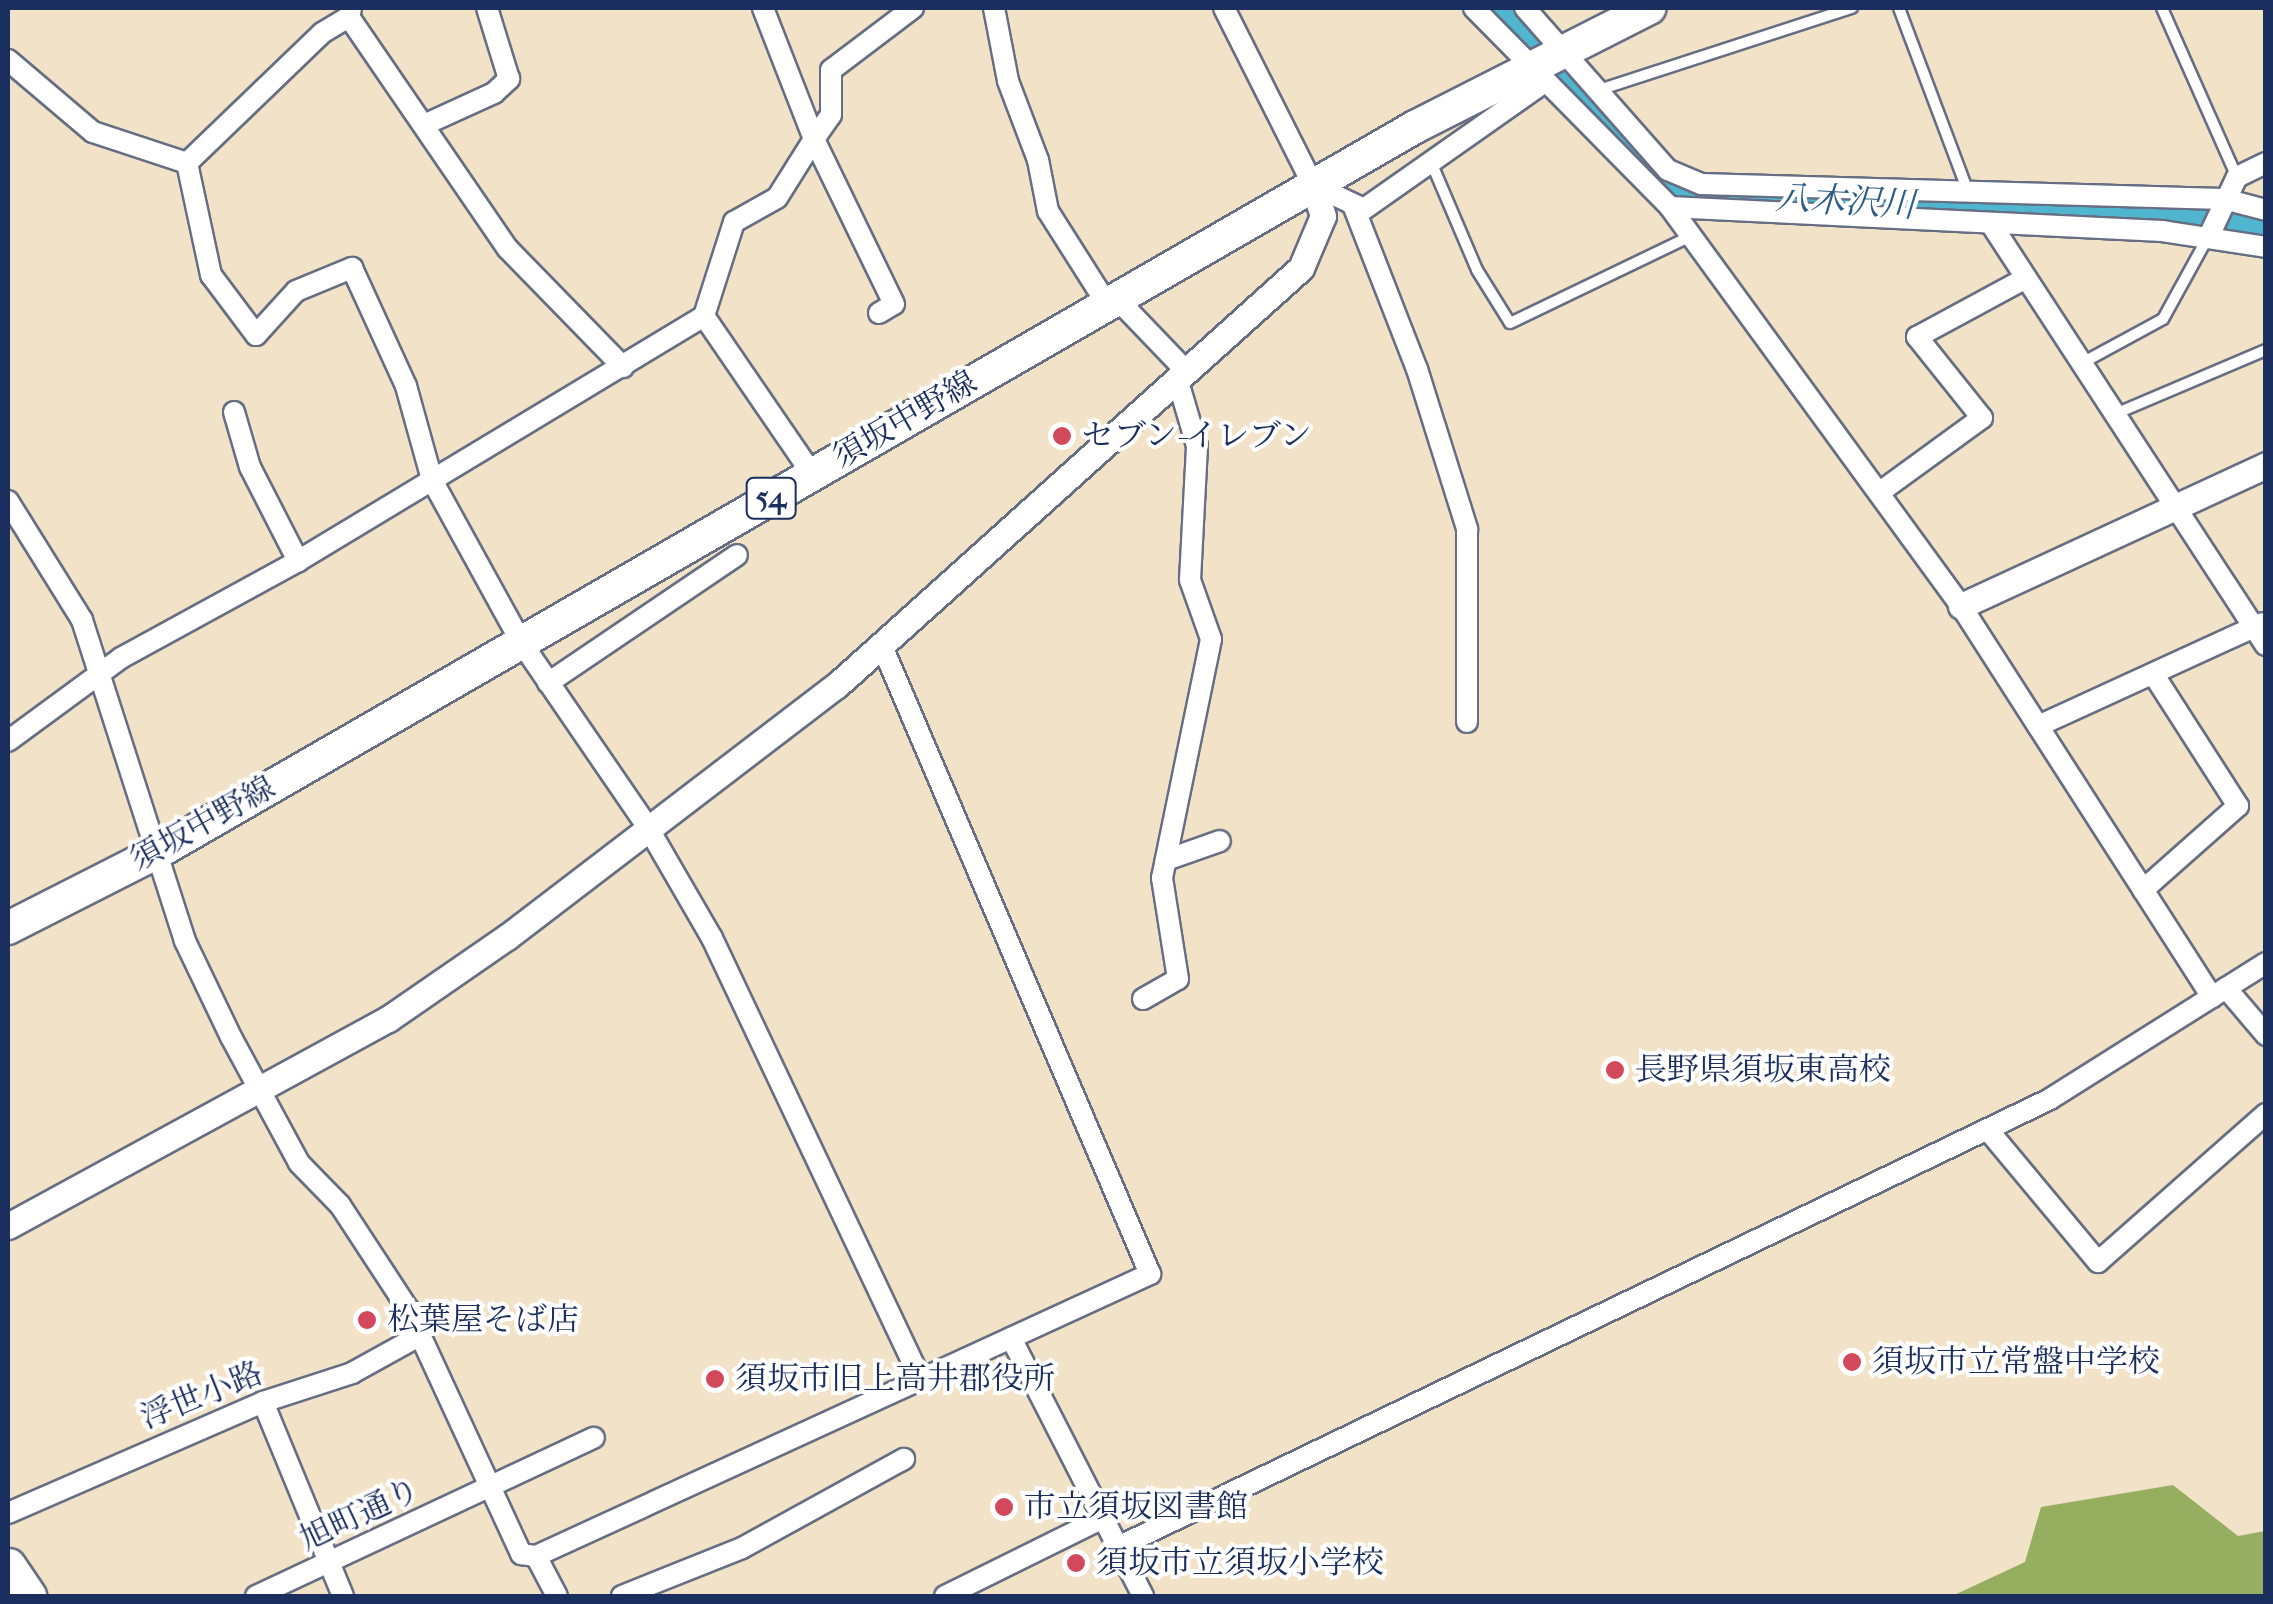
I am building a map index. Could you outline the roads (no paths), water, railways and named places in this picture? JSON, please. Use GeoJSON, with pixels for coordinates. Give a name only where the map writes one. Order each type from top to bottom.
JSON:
{"type":"FeatureCollection","features":[{"type":"Feature","properties":{"kind":"highway"},"geometry":{"type":"LineString","coordinates":[[8,1566],[28,1596]]}},
{"type":"Feature","properties":{"kind":"main road","name":"須坂中野線"},"geometry":{"type":"LineString","coordinates":[[8,928],[160,850],[1415,127],[1640,9]]}},
{"type":"Feature","properties":{"kind":"street"},"geometry":{"type":"LineString","coordinates":[[426,124],[494,94],[510,79],[487,8]]}},
{"type":"Feature","properties":{"kind":"street"},"geometry":{"type":"LineString","coordinates":[[762,8],[814,138],[894,304],[879,312]]}},
{"type":"Feature","properties":{"kind":"street"},"geometry":{"type":"LineString","coordinates":[[8,741],[105,676],[121,658],[298,560],[704,316],[734,222],[776,198],[831,115],[831,70],[914,8]]}},
{"type":"Feature","properties":{"kind":"street"},"geometry":{"type":"LineString","coordinates":[[994,8],[1008,82],[1038,160],[1048,210],[1112,301],[1181,374],[1196,446],[1190,580],[1210,638],[1162,878],[1178,978],[1143,1000]]}},
{"type":"Feature","properties":{"kind":"street"},"geometry":{"type":"LineString","coordinates":[[8,1226],[260,1094],[388,1019],[507,937],[882,646],[1300,268],[1323,216],[1313,185],[1224,8]]}},
{"type":"Feature","properties":{"kind":"street"},"geometry":{"type":"LineString","coordinates":[[1474,8],[1543,62],[1598,91],[1668,170],[1700,184],[1966,207],[1993,227],[2262,632],[2038,726]]}},
{"type":"Feature","properties":{"kind":"street"},"geometry":{"type":"LineString","coordinates":[[1525,8],[1543,62],[1691,236],[1961,606],[2142,890],[2219,993],[2266,1034]]}},
{"type":"Feature","properties":{"kind":"street"},"geometry":{"type":"LineString","coordinates":[[187,163],[350,12],[508,249],[623,367]]}},
{"type":"Feature","properties":{"kind":"street"},"geometry":{"type":"LineString","coordinates":[[8,60],[93,132],[187,163]]}},
{"type":"Feature","properties":{"kind":"street"},"geometry":{"type":"LineString","coordinates":[[1313,185],[1364,208],[1430,161],[1543,62]]}},
{"type":"Feature","properties":{"kind":"street"},"geometry":{"type":"LineString","coordinates":[[1415,127],[1430,161]]}},
{"type":"Feature","properties":{"kind":"street"},"geometry":{"type":"LineString","coordinates":[[187,163],[211,275],[256,335],[296,291],[352,268],[406,386],[432,480],[520,642],[647,826],[788,1090],[920,1378]]}},
{"type":"Feature","properties":{"kind":"street"},"geometry":{"type":"LineString","coordinates":[[2209,234],[2236,178],[2266,163]]}},
{"type":"Feature","properties":{"kind":"street"},"geometry":{"type":"LineString","coordinates":[[1670,208],[2223,202],[2266,210]]}},
{"type":"Feature","properties":{"kind":"street"},"geometry":{"type":"LineString","coordinates":[[1353,205],[1418,368],[1467,528],[1467,722]]}},
{"type":"Feature","properties":{"kind":"street"},"geometry":{"type":"LineString","coordinates":[[1993,227],[2209,234],[2266,247]]}},
{"type":"Feature","properties":{"kind":"street"},"geometry":{"type":"LineString","coordinates":[[1880,492],[1982,418],[1917,337],[2026,278]]}},
{"type":"Feature","properties":{"kind":"street"},"geometry":{"type":"LineString","coordinates":[[704,316],[812,474]]}},
{"type":"Feature","properties":{"kind":"street"},"geometry":{"type":"LineString","coordinates":[[234,412],[250,467],[298,560]]}},
{"type":"Feature","properties":{"kind":"street"},"geometry":{"type":"LineString","coordinates":[[1961,606],[2266,465]]}},
{"type":"Feature","properties":{"kind":"street"},"geometry":{"type":"LineString","coordinates":[[8,502],[82,620],[105,676],[186,940],[260,1094],[299,1163],[340,1205],[408,1308],[520,1554],[536,1556],[1150,1274],[882,646]]}},
{"type":"Feature","properties":{"kind":"street"},"geometry":{"type":"LineString","coordinates":[[548,683],[737,555]]}},
{"type":"Feature","properties":{"kind":"street"},"geometry":{"type":"LineString","coordinates":[[2142,890],[2238,806],[2154,675]]}},
{"type":"Feature","properties":{"kind":"street"},"geometry":{"type":"LineString","coordinates":[[1166,860],[1220,841]]}},
{"type":"Feature","properties":{"kind":"street"},"geometry":{"type":"LineString","coordinates":[[1116,1548],[1988,1130],[2266,963]]}},
{"type":"Feature","properties":{"kind":"street"},"geometry":{"type":"LineString","coordinates":[[1988,1130],[2098,1262],[2266,1114]]}},
{"type":"Feature","properties":{"kind":"street","name":"浮世小路"},"geometry":{"type":"LineString","coordinates":[[8,1513],[264,1402],[352,1373],[419,1336]]}},
{"type":"Feature","properties":{"kind":"street"},"geometry":{"type":"LineString","coordinates":[[1012,1338],[1100,1519],[1143,1596]]}},
{"type":"Feature","properties":{"kind":"street"},"geometry":{"type":"LineString","coordinates":[[264,1402],[325,1564],[343,1596]]}},
{"type":"Feature","properties":{"kind":"street","name":"旭町通り"},"geometry":{"type":"LineString","coordinates":[[256,1596],[594,1438]]}},
{"type":"Feature","properties":{"kind":"street"},"geometry":{"type":"LineString","coordinates":[[622,1596],[742,1548],[904,1459]]}},
{"type":"Feature","properties":{"kind":"street"},"geometry":{"type":"LineString","coordinates":[[945,1596],[1100,1519]]}},
{"type":"Feature","properties":{"kind":"street"},"geometry":{"type":"LineString","coordinates":[[536,1556],[557,1596]]}},
{"type":"Feature","properties":{"kind":"lane"},"geometry":{"type":"LineString","coordinates":[[1598,91],[1852,8]]}},
{"type":"Feature","properties":{"kind":"lane"},"geometry":{"type":"LineString","coordinates":[[1899,8],[1966,207]]}},
{"type":"Feature","properties":{"kind":"lane"},"geometry":{"type":"LineString","coordinates":[[2162,8],[2236,178]]}},
{"type":"Feature","properties":{"kind":"lane"},"geometry":{"type":"LineString","coordinates":[[1430,161],[1477,270],[1510,323],[1691,236]]}},
{"type":"Feature","properties":{"kind":"lane"},"geometry":{"type":"LineString","coordinates":[[2082,362],[2164,319],[2209,234]]}},
{"type":"Feature","properties":{"kind":"lane"},"geometry":{"type":"LineString","coordinates":[[2115,414],[2266,350]]}},
{"type":"Feature","properties":{"kind":"waterway","name":"八木沢川"},"geometry":{"type":"LineString","coordinates":[[1504,8],[1640,160],[1682,192],[1872,206],[2071,209],[2266,227]]}},
{"type":"Feature","properties":{"kind":"place","name":"セブン-イレブン"},"geometry":{"type":"Point","coordinates":[1062,436]}},
{"type":"Feature","properties":{"kind":"place","name":"長野県須坂東高校"},"geometry":{"type":"Point","coordinates":[1615,1070]}},
{"type":"Feature","properties":{"kind":"place","name":"松葉屋そば店"},"geometry":{"type":"Point","coordinates":[367,1320]}},
{"type":"Feature","properties":{"kind":"place","name":"須坂市立常盤中学校"},"geometry":{"type":"Point","coordinates":[1852,1362]}},
{"type":"Feature","properties":{"kind":"place","name":"須坂市旧上高井郡役所"},"geometry":{"type":"Point","coordinates":[715,1379]}},
{"type":"Feature","properties":{"kind":"place","name":"市立須坂図書館"},"geometry":{"type":"Point","coordinates":[1004,1507]}},
{"type":"Feature","properties":{"kind":"place","name":"須坂市立須坂小学校"},"geometry":{"type":"Point","coordinates":[1076,1563]}}]}
